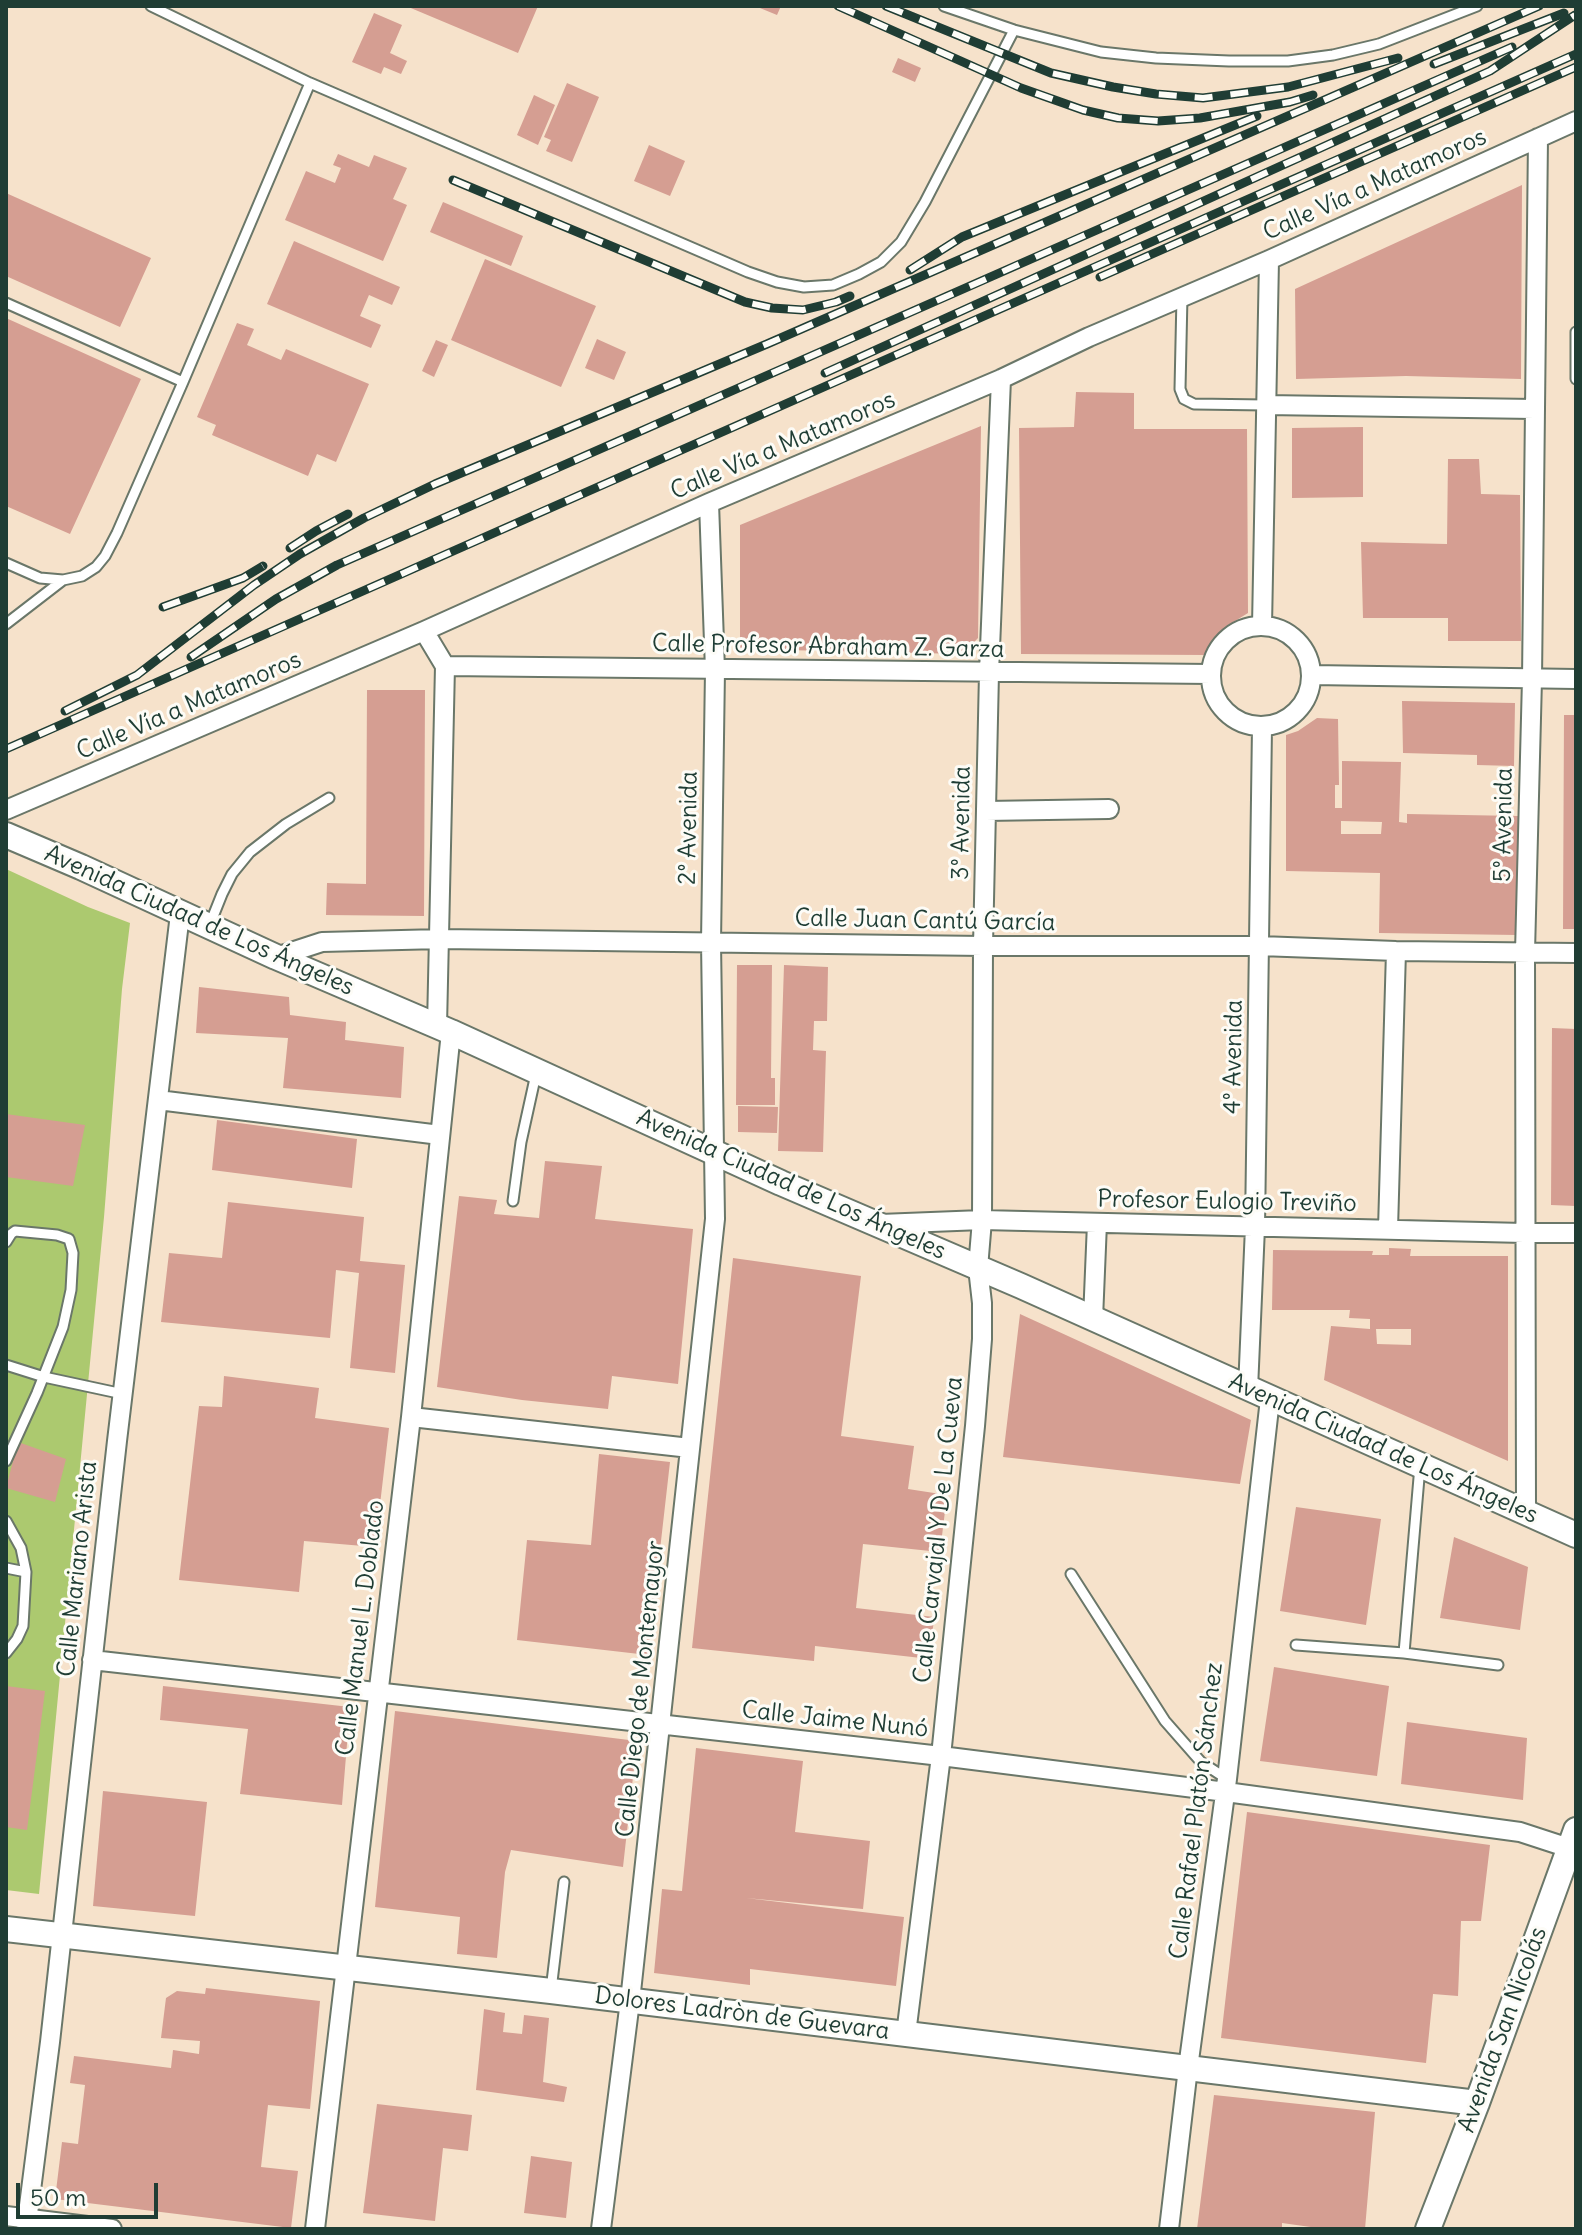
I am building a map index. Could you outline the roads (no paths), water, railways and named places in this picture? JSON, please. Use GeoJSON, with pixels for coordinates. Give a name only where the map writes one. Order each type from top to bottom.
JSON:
{"type":"FeatureCollection","features":[{"type":"Feature","properties":{"kind":"street","name":"Calle Vía a Matamoros"},"geometry":{"type":"LineString","coordinates":[[6,810],[1001,379],[1576,121]]}},
{"type":"Feature","properties":{"kind":"street","name":"5° Avenida"},"geometry":{"type":"LineString","coordinates":[[1526,1512],[1525,952],[1532,679],[1538,138]]}},
{"type":"Feature","properties":{"kind":"street"},"geometry":{"type":"LineString","coordinates":[[1262,626],[1269,260]]}},
{"type":"Feature","properties":{"kind":"street","name":"3° Avenida"},"geometry":{"type":"LineString","coordinates":[[978,1268],[982,1220],[983,946],[989,673],[1001,379]]}},
{"type":"Feature","properties":{"kind":"street"},"geometry":{"type":"LineString","coordinates":[[1266,405],[1534,409]]}},
{"type":"Feature","properties":{"kind":"street","name":"2° Avenida"},"geometry":{"type":"LineString","coordinates":[[709,503],[715,670],[711,942],[714,1153]]}},
{"type":"Feature","properties":{"kind":"street"},"geometry":{"type":"LineString","coordinates":[[1262,626],[1289,634],[1301,645],[1312,675],[1310,691],[1303,705],[1278,724],[1262,727],[1231,717],[1220,705],[1213,690],[1211,674],[1215,656],[1225,641],[1240,630],[1262,626]]}},
{"type":"Feature","properties":{"kind":"street"},"geometry":{"type":"LineString","coordinates":[[424,631],[445,666]]}},
{"type":"Feature","properties":{"kind":"street","name":"Calle Profesor Abraham Z. Garza"},"geometry":{"type":"LineString","coordinates":[[445,666],[1211,674]]}},
{"type":"Feature","properties":{"kind":"street","name":"Calle Manuel L. Doblado"},"geometry":{"type":"LineString","coordinates":[[315,2229],[411,1417],[440,1135],[444,1029],[441,939],[445,666]]}},
{"type":"Feature","properties":{"kind":"street"},"geometry":{"type":"LineString","coordinates":[[1312,675],[1576,679]]}},
{"type":"Feature","properties":{"kind":"street","name":"4° Avenida"},"geometry":{"type":"LineString","coordinates":[[1248,1389],[1255,1227],[1262,727]]}},
{"type":"Feature","properties":{"kind":"street"},"geometry":{"type":"LineString","coordinates":[[986,811],[1109,809]]}},
{"type":"Feature","properties":{"kind":"street","name":"Avenida Ciudad de Los Ángeles"},"geometry":{"type":"LineString","coordinates":[[6,835],[1576,1535]]}},
{"type":"Feature","properties":{"kind":"street","name":"Calle Mariano Arista"},"geometry":{"type":"LineString","coordinates":[[27,2224],[180,914]]}},
{"type":"Feature","properties":{"kind":"street","name":"Calle Juan Cantú García"},"geometry":{"type":"LineString","coordinates":[[276,957],[322,942],[441,939],[1260,946],[1576,953]]}},
{"type":"Feature","properties":{"kind":"street"},"geometry":{"type":"LineString","coordinates":[[1388,1229],[1396,951]]}},
{"type":"Feature","properties":{"kind":"street"},"geometry":{"type":"LineString","coordinates":[[158,1100],[440,1135]]}},
{"type":"Feature","properties":{"kind":"street","name":"Calle Diego de Montemayor"},"geometry":{"type":"LineString","coordinates":[[601,2229],[630,2001],[715,1219],[714,1153]]}},
{"type":"Feature","properties":{"kind":"street","name":"Profesor Eulogio Treviño"},"geometry":{"type":"LineString","coordinates":[[877,1224],[982,1220],[1576,1233]]}},
{"type":"Feature","properties":{"kind":"street"},"geometry":{"type":"LineString","coordinates":[[1093,1319],[1097,1223]]}},
{"type":"Feature","properties":{"kind":"street","name":"Calle Carvajal Y De La Cueva"},"geometry":{"type":"LineString","coordinates":[[906,2034],[941,1756],[980,1368],[982,1319],[978,1268]]}},
{"type":"Feature","properties":{"kind":"street","name":"Calle Rafael Platón Sánchez"},"geometry":{"type":"LineString","coordinates":[[1169,2229],[1226,1786],[1270,1399]]}},
{"type":"Feature","properties":{"kind":"street"},"geometry":{"type":"LineString","coordinates":[[411,1417],[690,1448]]}},
{"type":"Feature","properties":{"kind":"street","name":"Calle Jaime Nunó"},"geometry":{"type":"LineString","coordinates":[[92,1660],[1226,1786],[1574,1843]]}},
{"type":"Feature","properties":{"kind":"street","name":"Avenida San Nicolás"},"geometry":{"type":"LineString","coordinates":[[1428,2229],[1574,1843]]}},
{"type":"Feature","properties":{"kind":"street","name":"Dolores Ladròn de Guevara"},"geometry":{"type":"LineString","coordinates":[[6,1929],[551,1991],[1477,2103]]}},
{"type":"Feature","properties":{"kind":"street"},"geometry":{"type":"LineString","coordinates":[[6,2216],[27,2224],[112,2229]]}},
{"type":"Feature","properties":{"kind":"lane"},"geometry":{"type":"LineString","coordinates":[[151,6],[310,83],[748,272],[804,287],[833,285],[859,274],[881,262],[901,242],[1014,30]]}},
{"type":"Feature","properties":{"kind":"lane"},"geometry":{"type":"LineString","coordinates":[[944,6],[1014,30],[1101,52],[1156,58],[1288,61],[1379,44],[1477,6]]}},
{"type":"Feature","properties":{"kind":"lane"},"geometry":{"type":"LineString","coordinates":[[6,563],[40,578],[63,580],[82,576],[105,556],[310,83]]}},
{"type":"Feature","properties":{"kind":"lane"},"geometry":{"type":"LineString","coordinates":[[1182,296],[1180,389],[1184,399],[1194,404],[1266,405]]}},
{"type":"Feature","properties":{"kind":"lane"},"geometry":{"type":"LineString","coordinates":[[6,303],[183,382]]}},
{"type":"Feature","properties":{"kind":"lane"},"geometry":{"type":"LineString","coordinates":[[1576,332],[1576,379]]}},
{"type":"Feature","properties":{"kind":"lane"},"geometry":{"type":"LineString","coordinates":[[6,624],[63,580]]}},
{"type":"Feature","properties":{"kind":"lane"},"geometry":{"type":"LineString","coordinates":[[209,927],[232,874],[250,852],[286,824],[329,798]]}},
{"type":"Feature","properties":{"kind":"lane"},"geometry":{"type":"LineString","coordinates":[[513,1201],[536,1070]]}},
{"type":"Feature","properties":{"kind":"lane"},"geometry":{"type":"LineString","coordinates":[[6,1242],[11,1234],[21,1231],[65,1236],[73,1253],[71,1290],[63,1327],[6,1461]]}},
{"type":"Feature","properties":{"kind":"lane"},"geometry":{"type":"LineString","coordinates":[[6,1365],[44,1377],[123,1394]]}},
{"type":"Feature","properties":{"kind":"lane"},"geometry":{"type":"LineString","coordinates":[[1404,1653],[1420,1466]]}},
{"type":"Feature","properties":{"kind":"lane"},"geometry":{"type":"LineString","coordinates":[[6,1653],[23,1626],[26,1572],[21,1548],[7,1525]]}},
{"type":"Feature","properties":{"kind":"lane"},"geometry":{"type":"LineString","coordinates":[[6,1568],[26,1572]]}},
{"type":"Feature","properties":{"kind":"lane"},"geometry":{"type":"LineString","coordinates":[[1071,1574],[1165,1721],[1226,1786]]}},
{"type":"Feature","properties":{"kind":"lane"},"geometry":{"type":"LineString","coordinates":[[1296,1645],[1404,1653],[1498,1665]]}},
{"type":"Feature","properties":{"kind":"lane"},"geometry":{"type":"LineString","coordinates":[[551,1991],[564,1882]]}},
{"type":"Feature","properties":{"kind":"railway"},"geometry":{"type":"LineString","coordinates":[[838,6],[1021,88],[1083,110],[1118,118],[1158,121],[1200,118],[1313,95]]}},
{"type":"Feature","properties":{"kind":"railway"},"geometry":{"type":"LineString","coordinates":[[886,6],[1051,73],[1156,94],[1203,98],[1288,87],[1398,58]]}},
{"type":"Feature","properties":{"kind":"railway"},"geometry":{"type":"LineString","coordinates":[[65,711],[137,675],[254,585],[300,554],[364,518],[435,484],[767,344],[1539,6]]}},
{"type":"Feature","properties":{"kind":"railway"},"geometry":{"type":"LineString","coordinates":[[1434,64],[1564,13]]}},
{"type":"Feature","properties":{"kind":"railway"},"geometry":{"type":"LineString","coordinates":[[825,373],[1490,71],[1575,15]]}},
{"type":"Feature","properties":{"kind":"railway"},"geometry":{"type":"LineString","coordinates":[[191,657],[276,599],[337,565],[1512,47]]}},
{"type":"Feature","properties":{"kind":"railway"},"geometry":{"type":"LineString","coordinates":[[6,749],[1576,54]]}},
{"type":"Feature","properties":{"kind":"railway"},"geometry":{"type":"LineString","coordinates":[[1100,277],[1576,67]]}},
{"type":"Feature","properties":{"kind":"railway"},"geometry":{"type":"LineString","coordinates":[[910,270],[962,237],[1257,116]]}},
{"type":"Feature","properties":{"kind":"railway"},"geometry":{"type":"LineString","coordinates":[[453,180],[745,302],[803,310],[850,296]]}},
{"type":"Feature","properties":{"kind":"railway"},"geometry":{"type":"LineString","coordinates":[[290,548],[348,514]]}},
{"type":"Feature","properties":{"kind":"railway"},"geometry":{"type":"LineString","coordinates":[[163,607],[243,578],[263,566]]}}]}
